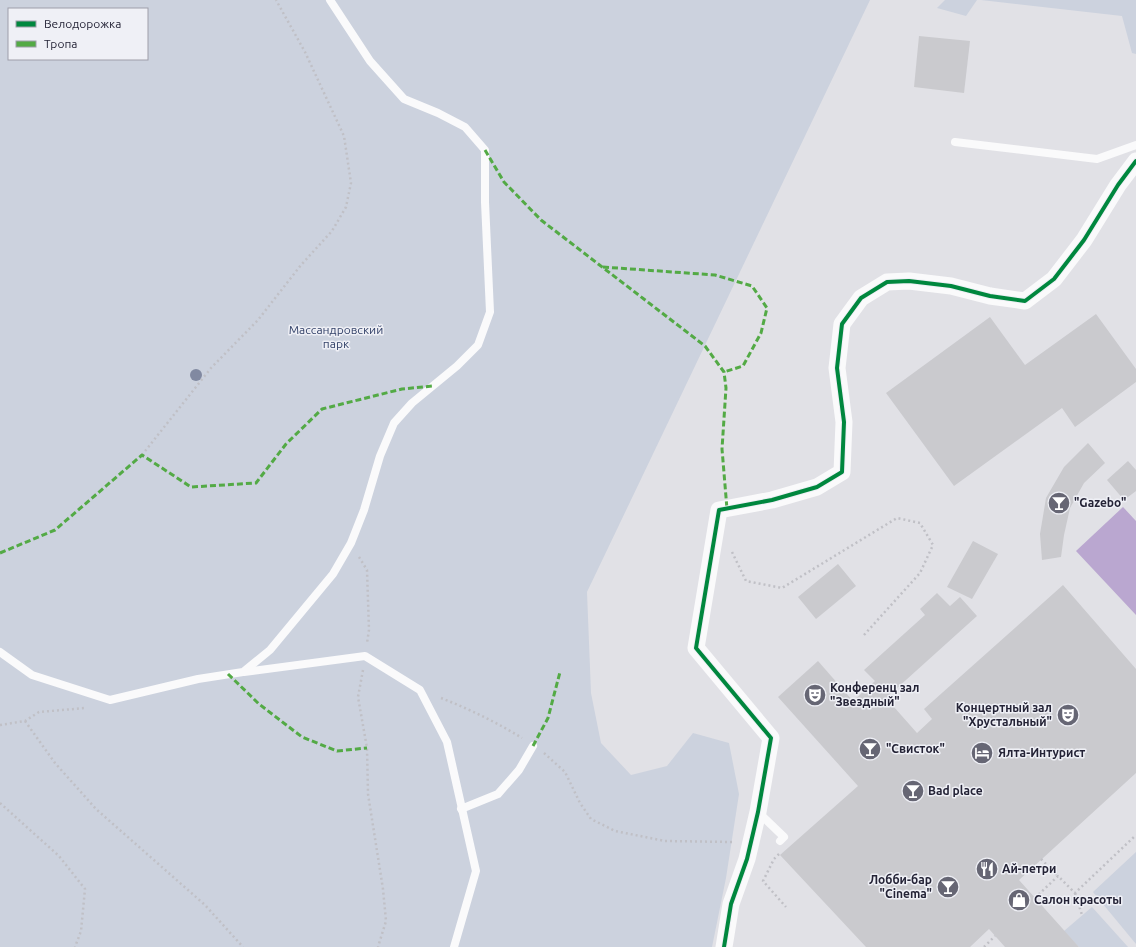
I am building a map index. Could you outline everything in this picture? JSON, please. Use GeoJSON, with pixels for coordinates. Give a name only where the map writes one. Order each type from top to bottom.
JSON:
{"type":"FeatureCollection","features":[{"type":"Feature","properties":{"kind":"street"},"geometry":{"type":"LineString","coordinates":[[724,947],[731,904],[747,859],[758,812],[771,738],[696,648],[719,510],[772,500],[817,487],[842,472],[844,422],[837,368],[842,324],[861,298],[887,282],[909,280],[951,286],[990,296],[1025,301],[1054,279],[1084,240],[1118,185],[1136,161]]}},
{"type":"Feature","properties":{"kind":"lane"},"geometry":{"type":"LineString","coordinates":[[243,672],[270,650],[333,574],[351,542],[364,510],[380,456],[394,423],[412,403],[457,366],[478,345],[490,312],[484,150],[466,127],[438,113],[404,99],[370,61],[330,0]]}},
{"type":"Feature","properties":{"kind":"lane"},"geometry":{"type":"LineString","coordinates":[[955,142],[1097,159],[1136,145]]}},
{"type":"Feature","properties":{"kind":"lane"},"geometry":{"type":"LineString","coordinates":[[0,652],[32,675],[110,700],[198,679],[366,656],[420,690],[447,742],[476,871],[454,947]]}},
{"type":"Feature","properties":{"kind":"lane"},"geometry":{"type":"LineString","coordinates":[[462,810],[498,794],[519,770],[533,746]]}},
{"type":"Feature","properties":{"kind":"lane"},"geometry":{"type":"LineString","coordinates":[[758,812],[784,837],[780,841]]}},
{"type":"Feature","properties":{"kind":"path"},"geometry":{"type":"LineString","coordinates":[[142,455],[211,368],[258,320],[302,265],[332,231],[346,207],[352,183],[344,136],[306,52],[276,0]]}},
{"type":"Feature","properties":{"kind":"path"},"geometry":{"type":"LineString","coordinates":[[731,546],[732,554],[746,581],[782,588],[897,518],[920,523],[933,545],[920,573],[864,635]]}},
{"type":"Feature","properties":{"kind":"path"},"geometry":{"type":"LineString","coordinates":[[351,542],[367,570],[369,630],[366,656],[358,697],[367,748],[368,794],[383,889],[386,922],[378,947]]}},
{"type":"Feature","properties":{"kind":"path"},"geometry":{"type":"LineString","coordinates":[[420,690],[461,706],[500,724],[542,751],[565,772],[580,803],[591,818],[615,831],[664,841],[751,842]]}},
{"type":"Feature","properties":{"kind":"path"},"geometry":{"type":"LineString","coordinates":[[0,725],[25,721],[39,712],[87,708]]}},
{"type":"Feature","properties":{"kind":"path"},"geometry":{"type":"LineString","coordinates":[[25,721],[55,763],[96,809],[205,905],[243,947]]}},
{"type":"Feature","properties":{"kind":"path"},"geometry":{"type":"LineString","coordinates":[[0,803],[59,856],[85,889],[81,931],[74,947]]}},
{"type":"Feature","properties":{"kind":"path"},"geometry":{"type":"LineString","coordinates":[[1075,892],[1136,835]]}},
{"type":"Feature","properties":{"kind":"path"},"geometry":{"type":"LineString","coordinates":[[780,841],[786,848],[774,859],[763,881],[786,907]]}},
{"type":"Feature","properties":{"kind":"path"},"geometry":{"type":"LineString","coordinates":[[1040,859],[1075,892],[1082,915]]}},
{"type":"Feature","properties":{"kind":"path"},"geometry":{"type":"LineString","coordinates":[[1035,898],[1058,876]]}},
{"type":"Feature","properties":{"kind":"path"},"geometry":{"type":"LineString","coordinates":[[984,947],[995,936]]}},
{"type":"Feature","properties":{"kind":"green space","name":"Массандровский парк"},"geometry":{"type":"Polygon","coordinates":[[[0,0],[870,0],[587,592],[591,693],[601,743],[631,775],[667,766],[693,733],[729,743],[739,794],[726,878],[712,947],[0,947],[0,0]]]}},
{"type":"Feature","properties":{"kind":"green space"},"geometry":{"type":"Polygon","coordinates":[[[945,0],[977,0],[966,16],[937,8],[945,0]]]}},
{"type":"Feature","properties":{"kind":"green space"},"geometry":{"type":"Polygon","coordinates":[[[981,0],[1136,0],[1136,54],[1132,53],[1122,16],[981,0]]]}},
{"type":"Feature","properties":{"kind":"green space"},"geometry":{"type":"Polygon","coordinates":[[[1136,852],[1136,944],[1093,892],[1136,852]]]}},
{"type":"Feature","properties":{"kind":"green space"},"geometry":{"type":"Polygon","coordinates":[[[1092,907],[1128,947],[1079,947],[1064,931],[1092,907]]]}},
{"type":"Feature","properties":{"kind":"shaded area"},"geometry":{"type":"Polygon","coordinates":[[[1123,507],[1136,521],[1136,615],[1076,551],[1123,507]]]}},
{"type":"Feature","properties":{"kind":"building"},"geometry":{"type":"Polygon","coordinates":[[[919,36],[970,41],[964,93],[914,87],[919,36]]]}},
{"type":"Feature","properties":{"kind":"building"},"geometry":{"type":"Polygon","coordinates":[[[1096,314],[1136,369],[1136,382],[1075,427],[1062,408],[954,486],[886,393],[990,317],[1025,365],[1096,314]]]}},
{"type":"Feature","properties":{"kind":"building","name":"\"Gazebo\""},"geometry":{"type":"Polygon","coordinates":[[[1088,443],[1105,463],[1084,483],[1070,508],[1061,557],[1042,560],[1040,534],[1046,498],[1064,467],[1088,443]]]}},
{"type":"Feature","properties":{"kind":"building"},"geometry":{"type":"Polygon","coordinates":[[[1128,461],[1136,470],[1136,491],[1124,500],[1107,480],[1128,461]]]}},
{"type":"Feature","properties":{"kind":"building"},"geometry":{"type":"Polygon","coordinates":[[[973,541],[998,554],[972,599],[947,587],[973,541]]]}},
{"type":"Feature","properties":{"kind":"building"},"geometry":{"type":"Polygon","coordinates":[[[838,564],[856,586],[816,619],[798,597],[838,564]]]}},
{"type":"Feature","properties":{"kind":"building","name":"Ялта-Интурист"},"geometry":{"type":"Polygon","coordinates":[[[1063,585],[1136,669],[1136,773],[1019,880],[1079,947],[1005,947],[989,929],[970,947],[866,947],[780,855],[858,786],[778,697],[818,661],[853,701],[875,681],[864,670],[925,615],[920,609],[937,593],[950,606],[960,597],[977,616],[886,698],[917,733],[932,719],[924,709],[1063,585]]]}},
{"type":"Feature","properties":{"kind":"marked path"},"geometry":{"type":"LineString","coordinates":[[485,150],[504,182],[541,220],[705,346],[724,372],[726,388],[722,449],[727,509]]}},
{"type":"Feature","properties":{"kind":"marked path"},"geometry":{"type":"LineString","coordinates":[[603,267],[715,275],[752,286],[767,308],[761,333],[743,366],[724,372]]}},
{"type":"Feature","properties":{"kind":"marked path"},"geometry":{"type":"LineString","coordinates":[[0,553],[55,530],[142,455],[191,487],[256,483],[286,444],[322,409],[402,389],[433,386]]}},
{"type":"Feature","properties":{"kind":"marked path"},"geometry":{"type":"LineString","coordinates":[[533,746],[548,718],[560,672]]}},
{"type":"Feature","properties":{"kind":"marked path"},"geometry":{"type":"LineString","coordinates":[[228,674],[259,704],[302,737],[337,751],[367,748]]}},
{"type":"Feature","properties":{"kind":"cycle path"},"geometry":{"type":"LineString","coordinates":[[724,947],[731,904],[747,859],[758,812],[771,738],[696,648],[719,510],[772,500],[817,487],[842,472],[844,422],[837,368],[842,324],[861,298],[887,282],[909,281],[951,286],[990,296],[1025,301],[1054,279],[1084,240],[1118,185],[1136,161]]}},
{"type":"Feature","properties":{"kind":"place","name":"\"Gazebo\""},"geometry":{"type":"Point","coordinates":[1059,503]}},
{"type":"Feature","properties":{"kind":"place","name":"Конференц зал \"Звездный\""},"geometry":{"type":"Point","coordinates":[815,695]}},
{"type":"Feature","properties":{"kind":"place","name":"Концертный зал \"Хрустальный\""},"geometry":{"type":"Point","coordinates":[1068,715]}},
{"type":"Feature","properties":{"kind":"place","name":"\"Свисток\""},"geometry":{"type":"Point","coordinates":[870,749]}},
{"type":"Feature","properties":{"kind":"place","name":"Ялта-Интурист"},"geometry":{"type":"Point","coordinates":[982,753]}},
{"type":"Feature","properties":{"kind":"place","name":"Bad place"},"geometry":{"type":"Point","coordinates":[913,791]}},
{"type":"Feature","properties":{"kind":"place","name":"Ай-петри"},"geometry":{"type":"Point","coordinates":[987,869]}},
{"type":"Feature","properties":{"kind":"place","name":"Лобби-бар \"Cinema\""},"geometry":{"type":"Point","coordinates":[948,887]}},
{"type":"Feature","properties":{"kind":"place","name":"Салон красоты"},"geometry":{"type":"Point","coordinates":[1019,900]}}]}
